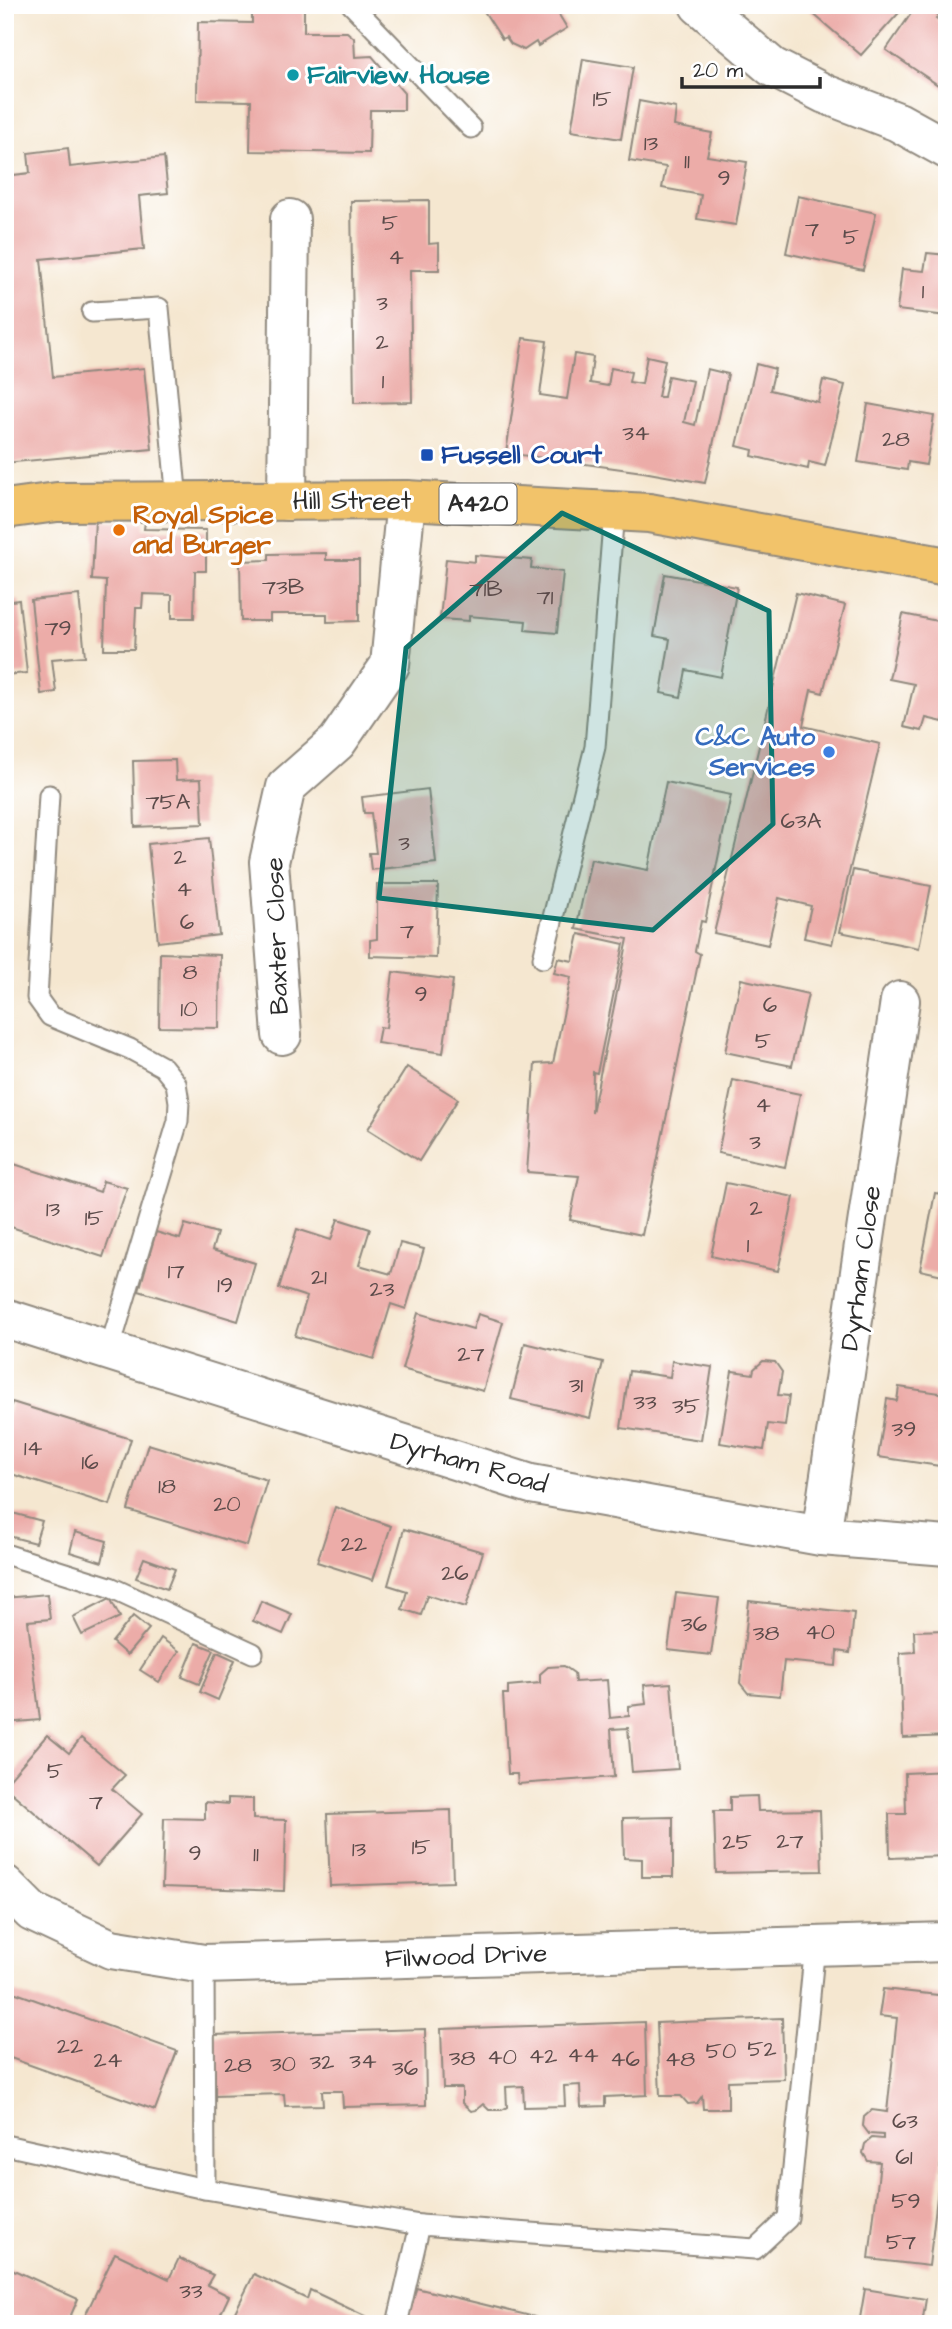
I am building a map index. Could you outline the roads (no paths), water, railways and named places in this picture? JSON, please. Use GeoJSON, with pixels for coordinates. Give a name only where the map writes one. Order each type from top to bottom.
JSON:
{"type":"FeatureCollection","features":[{"type":"Feature","properties":{"kind":"main road","name":"Hill Street"},"geometry":{"type":"LineString","coordinates":[[5,509],[57,502],[406,500],[614,510],[649,513],[947,567]]}},
{"type":"Feature","properties":{"kind":"street"},"geometry":{"type":"LineString","coordinates":[[699,5],[772,67],[825,94],[898,122],[947,149]]}},
{"type":"Feature","properties":{"kind":"street"},"geometry":{"type":"LineString","coordinates":[[287,500],[290,219]]}},
{"type":"Feature","properties":{"kind":"street","name":"Baxter Close"},"geometry":{"type":"LineString","coordinates":[[282,1035],[269,862],[286,787],[337,742],[390,665],[406,500]]}},
{"type":"Feature","properties":{"kind":"street","name":"Dyrham Close"},"geometry":{"type":"LineString","coordinates":[[821,1536],[900,1001]]}},
{"type":"Feature","properties":{"kind":"street","name":"Dyrham Road"},"geometry":{"type":"LineString","coordinates":[[5,1318],[531,1484],[821,1536],[947,1546]]}},
{"type":"Feature","properties":{"kind":"street","name":"Filwood Drive"},"geometry":{"type":"LineString","coordinates":[[5,1885],[32,1912],[111,1949],[204,1964],[947,1942]]}},
{"type":"Feature","properties":{"kind":"lane"},"geometry":{"type":"LineString","coordinates":[[352,5],[471,128]]}},
{"type":"Feature","properties":{"kind":"lane"},"geometry":{"type":"LineString","coordinates":[[92,312],[159,307],[177,501]]}},
{"type":"Feature","properties":{"kind":"lane"},"geometry":{"type":"LineString","coordinates":[[543,958],[595,747],[614,510]]}},
{"type":"Feature","properties":{"kind":"lane"},"geometry":{"type":"LineString","coordinates":[[49,795],[37,998],[50,1016],[130,1049],[163,1067],[176,1083],[179,1102],[178,1121],[109,1352]]}},
{"type":"Feature","properties":{"kind":"lane"},"geometry":{"type":"LineString","coordinates":[[5,1554],[110,1587],[253,1653]]}},
{"type":"Feature","properties":{"kind":"lane"},"geometry":{"type":"LineString","coordinates":[[5,2145],[205,2189],[420,2225],[755,2249],[789,2218],[815,1945]]}},
{"type":"Feature","properties":{"kind":"lane"},"geometry":{"type":"LineString","coordinates":[[204,1964],[205,2189]]}},
{"type":"Feature","properties":{"kind":"lane"},"geometry":{"type":"LineString","coordinates":[[397,2324],[420,2225]]}},
{"type":"Feature","properties":{"kind":"place","name":"Fairview House"},"geometry":{"type":"Point","coordinates":[293,75]}},
{"type":"Feature","properties":{"kind":"place","name":"Fussell Court"},"geometry":{"type":"Point","coordinates":[427,455]}},
{"type":"Feature","properties":{"kind":"place","name":"Royal Spice and Burger"},"geometry":{"type":"Point","coordinates":[119,530]}},
{"type":"Feature","properties":{"kind":"place","name":"C&C Auto Services"},"geometry":{"type":"Point","coordinates":[829,752]}}]}
